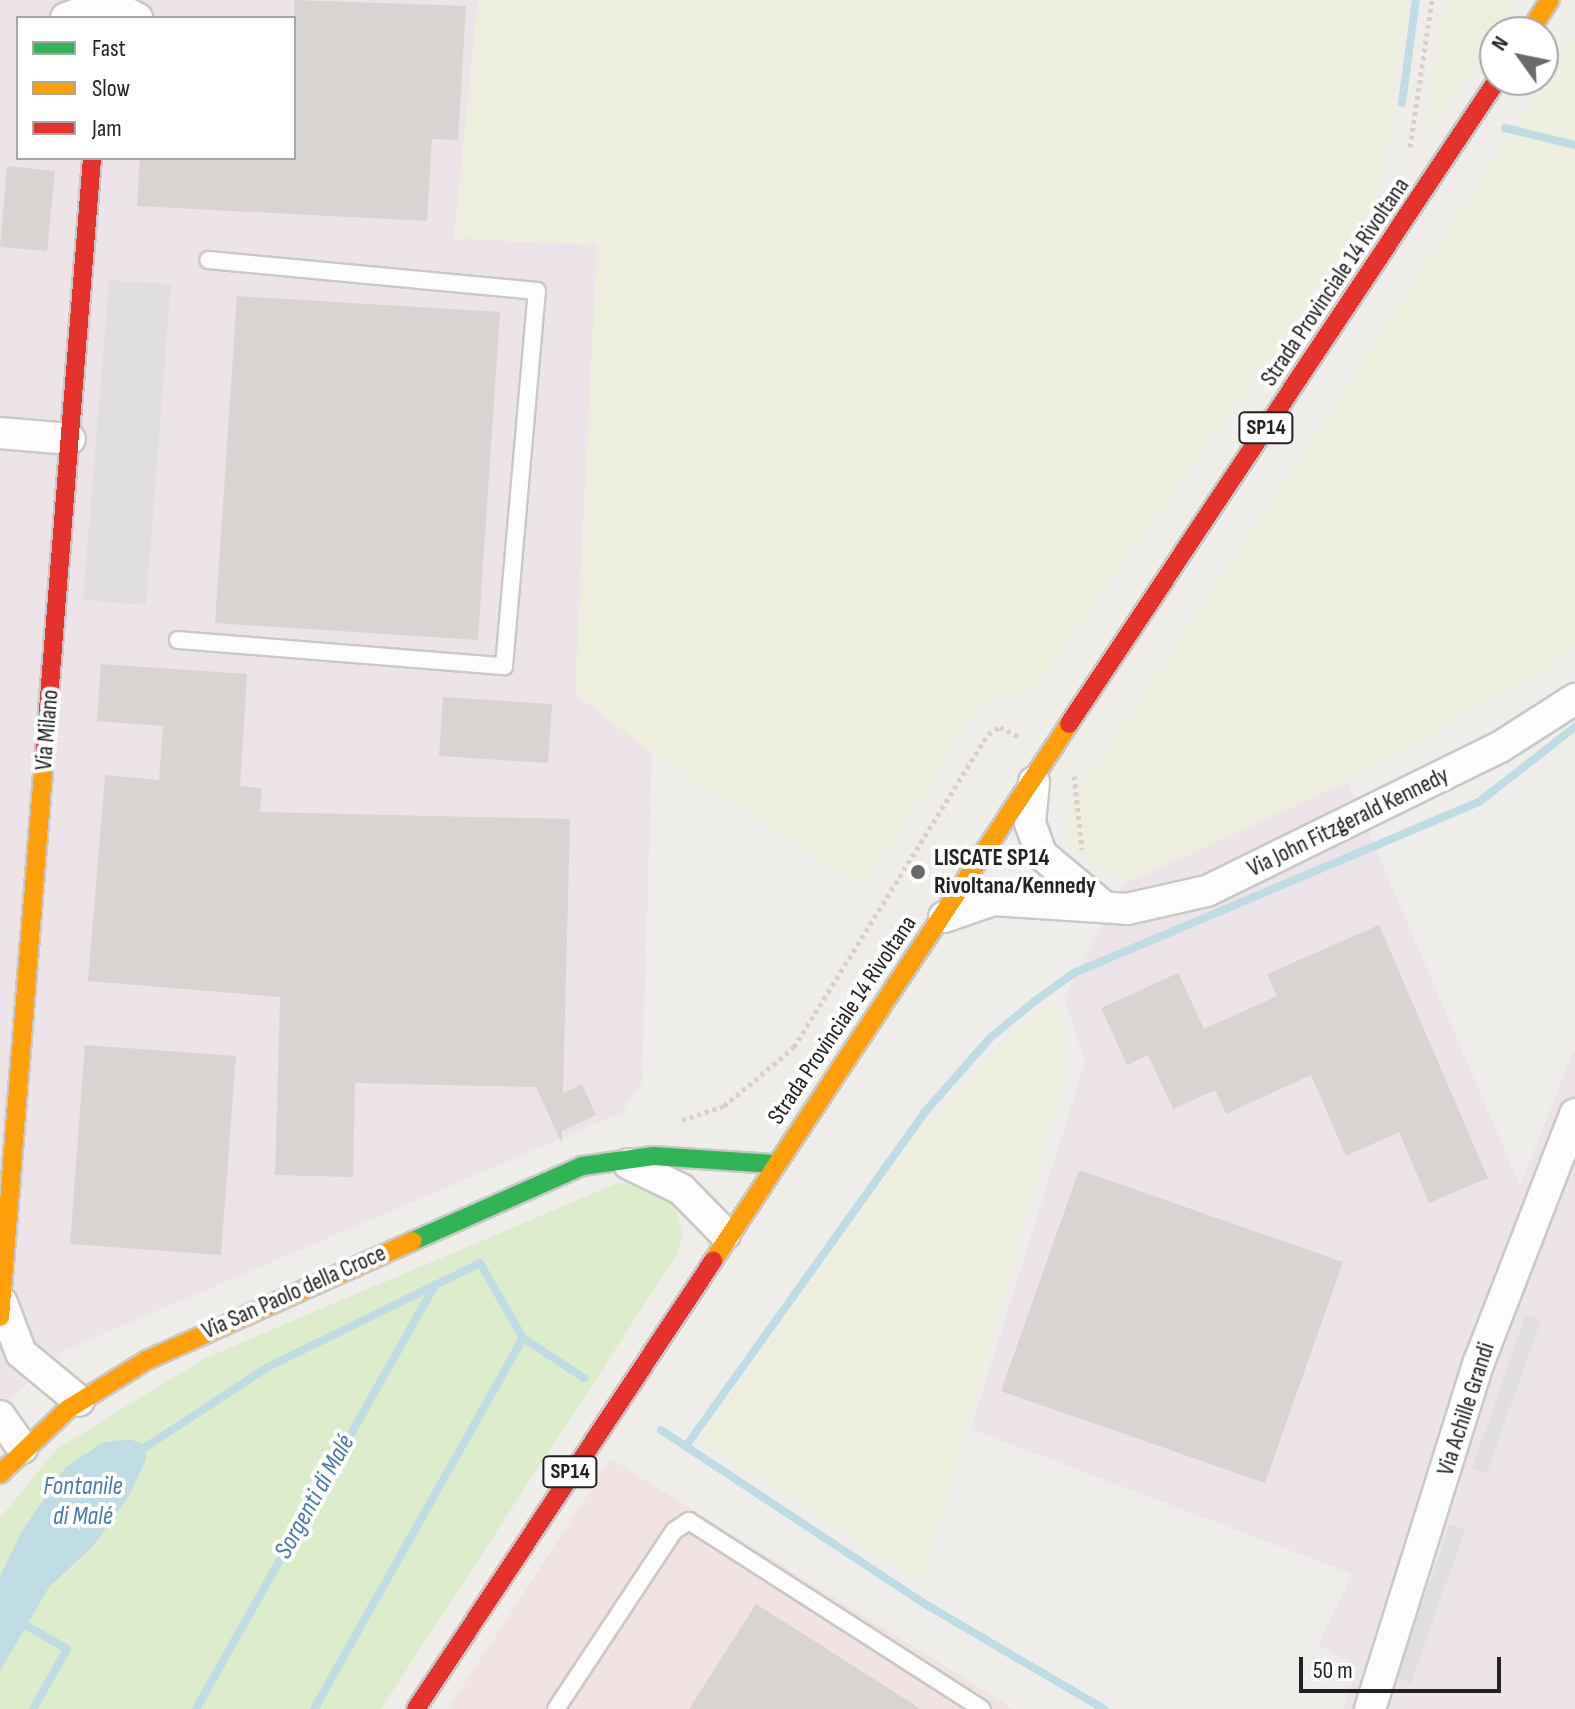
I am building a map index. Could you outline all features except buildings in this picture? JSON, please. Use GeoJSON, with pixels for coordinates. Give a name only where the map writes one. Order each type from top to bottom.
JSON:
{"type":"FeatureCollection","features":[{"type":"Feature","properties":{"kind":"street"},"geometry":{"type":"LineString","coordinates":[[70,16],[99,3],[138,11]]}},
{"type":"Feature","properties":{"kind":"street","name":"Strada Provinciale 14 Rivoltana"},"geometry":{"type":"LineString","coordinates":[[416,1709],[725,1234],[1041,766],[1486,96]]}},
{"type":"Feature","properties":{"kind":"street","name":"Via Milano"},"geometry":{"type":"LineString","coordinates":[[79,1401],[21,1353],[1,1310],[9,1104],[70,439],[92,160]]}},
{"type":"Feature","properties":{"kind":"street"},"geometry":{"type":"LineString","coordinates":[[0,433],[70,439]]}},
{"type":"Feature","properties":{"kind":"street","name":"Via John Fitzgerald Kennedy"},"geometry":{"type":"LineString","coordinates":[[936,922],[993,900],[1147,908],[1207,891],[1500,747],[1575,699]]}},
{"type":"Feature","properties":{"kind":"street"},"geometry":{"type":"LineString","coordinates":[[1041,766],[1030,823],[1041,854],[1083,896],[1109,908]]}},
{"type":"Feature","properties":{"kind":"street","name":"Via Achille Grandi"},"geometry":{"type":"LineString","coordinates":[[1370,1709],[1479,1362],[1575,1114]]}},
{"type":"Feature","properties":{"kind":"street"},"geometry":{"type":"LineString","coordinates":[[616,1159],[674,1184],[725,1234]]}},
{"type":"Feature","properties":{"kind":"street","name":"Via San Paolo della Croce"},"geometry":{"type":"LineString","coordinates":[[0,1474],[22,1448],[79,1401],[195,1336],[582,1166],[616,1159],[774,1164]]}},
{"type":"Feature","properties":{"kind":"street"},"geometry":{"type":"LineString","coordinates":[[0,1416],[22,1448]]}},
{"type":"Feature","properties":{"kind":"lane"},"geometry":{"type":"LineString","coordinates":[[178,640],[504,666],[537,291],[208,260]]}},
{"type":"Feature","properties":{"kind":"lane"},"geometry":{"type":"LineString","coordinates":[[556,1709],[674,1531],[689,1521],[982,1709]]}},
{"type":"Feature","properties":{"kind":"path"},"geometry":{"type":"LineString","coordinates":[[1409,158],[1432,0]]}},
{"type":"Feature","properties":{"kind":"path"},"geometry":{"type":"LineString","coordinates":[[674,1122],[724,1106],[794,1047],[994,728],[1041,766],[1078,780],[1073,819],[1088,864]]}},
{"type":"Feature","properties":{"kind":"shaded area"},"geometry":{"type":"Polygon","coordinates":[[[0,0],[478,0],[454,238],[597,245],[575,694],[652,753],[642,1082],[621,1113],[63,1351],[0,1408],[0,0]]]}},
{"type":"Feature","properties":{"kind":"shaded area"},"geometry":{"type":"Polygon","coordinates":[[[109,280],[171,284],[146,605],[83,600],[109,280]]]}},
{"type":"Feature","properties":{"kind":"shaded area"},"geometry":{"type":"Polygon","coordinates":[[[1347,782],[1520,1186],[1575,1047],[1575,1709],[1343,1709],[1357,1667],[1318,1645],[1352,1574],[971,1429],[1085,1062],[1064,997],[1124,884],[1347,782]]]}},
{"type":"Feature","properties":{"kind":"shaded area"},"geometry":{"type":"Polygon","coordinates":[[[1526,1314],[1541,1320],[1487,1473],[1472,1468],[1526,1314]]]}},
{"type":"Feature","properties":{"kind":"shaded area"},"geometry":{"type":"Polygon","coordinates":[[[611,1459],[1014,1709],[448,1709],[611,1459]]]}},
{"type":"Feature","properties":{"kind":"shaded area"},"geometry":{"type":"Polygon","coordinates":[[[1450,1524],[1465,1530],[1411,1683],[1396,1678],[1450,1524]]]}},
{"type":"Feature","properties":{"kind":"green space"},"geometry":{"type":"Polygon","coordinates":[[[478,0],[1408,0],[1380,199],[1034,689],[980,705],[863,886],[652,753],[575,694],[597,245],[454,239],[478,0]]]}},
{"type":"Feature","properties":{"kind":"green space"},"geometry":{"type":"Polygon","coordinates":[[[1446,0],[1518,0],[1507,16],[1479,16],[1479,59],[1424,142],[1446,0]]]}},
{"type":"Feature","properties":{"kind":"green space"},"geometry":{"type":"Polygon","coordinates":[[[1575,37],[1575,643],[1542,670],[1347,782],[1124,884],[1064,843],[1068,810],[1536,96],[1559,96],[1559,61],[1575,37]]]}},
{"type":"Feature","properties":{"kind":"green space"},"geometry":{"type":"Polygon","coordinates":[[[1056,1003],[1067,1041],[1063,1082],[923,1583],[699,1440],[910,1143],[1003,1039],[1056,1003]]]}},
{"type":"Feature","properties":{"kind":"green space"},"geometry":{"type":"Polygon","coordinates":[[[618,1183],[655,1186],[675,1203],[683,1236],[676,1256],[381,1709],[0,1709],[0,1518],[57,1449],[205,1358],[618,1183]]]}},
{"type":"Feature","properties":{"kind":"water","name":"Fontanile di Malé"},"geometry":{"type":"Polygon","coordinates":[[[129,1439],[143,1444],[146,1459],[130,1494],[94,1545],[49,1587],[0,1671],[0,1577],[21,1533],[65,1468],[102,1443],[129,1439]]]}},
{"type":"Feature","properties":{"kind":"waterway"},"geometry":{"type":"LineString","coordinates":[[1402,103],[1416,0]]}},
{"type":"Feature","properties":{"kind":"waterway"},"geometry":{"type":"LineString","coordinates":[[1505,128],[1575,145]]}},
{"type":"Feature","properties":{"kind":"waterway"},"geometry":{"type":"LineString","coordinates":[[686,1446],[924,1113],[991,1037],[1035,1001],[1074,973],[1479,802],[1575,727]]}},
{"type":"Feature","properties":{"kind":"waterway","name":"Fontanile di Malé"},"geometry":{"type":"LineString","coordinates":[[138,1452],[268,1367],[480,1263],[523,1338],[584,1378]]}},
{"type":"Feature","properties":{"kind":"waterway","name":"Sorgenti di Malé"},"geometry":{"type":"LineString","coordinates":[[196,1709],[435,1285]]}},
{"type":"Feature","properties":{"kind":"waterway","name":"Sorgenti di Malé"},"geometry":{"type":"LineString","coordinates":[[314,1709],[523,1338]]}},
{"type":"Feature","properties":{"kind":"waterway"},"geometry":{"type":"LineString","coordinates":[[661,1430],[925,1604],[1104,1709]]}},
{"type":"Feature","properties":{"kind":"waterway"},"geometry":{"type":"LineString","coordinates":[[15,1619],[67,1649],[33,1709]]}},
{"type":"Feature","properties":{"kind":"traffic: fast"},"geometry":{"type":"LineString","coordinates":[[413,1241],[582,1166],[653,1156],[774,1164]]}},
{"type":"Feature","properties":{"kind":"traffic: slow"},"geometry":{"type":"LineString","coordinates":[[1540,16],[1550,0]]}},
{"type":"Feature","properties":{"kind":"traffic: slow"},"geometry":{"type":"LineString","coordinates":[[713,1261],[1069,724]]}},
{"type":"Feature","properties":{"kind":"traffic: slow"},"geometry":{"type":"LineString","coordinates":[[0,1317],[44,760]]}},
{"type":"Feature","properties":{"kind":"traffic: slow"},"geometry":{"type":"LineString","coordinates":[[0,1474],[68,1409],[147,1360],[413,1241]]}},
{"type":"Feature","properties":{"kind":"traffic: jam"},"geometry":{"type":"LineString","coordinates":[[1069,724],[1486,96]]}},
{"type":"Feature","properties":{"kind":"traffic: jam"},"geometry":{"type":"LineString","coordinates":[[44,760],[92,160]]}},
{"type":"Feature","properties":{"kind":"traffic: jam"},"geometry":{"type":"LineString","coordinates":[[416,1709],[713,1261]]}},
{"type":"Feature","properties":{"kind":"place","name":"LISCATE SP14 Rivoltana/Kennedy"},"geometry":{"type":"Point","coordinates":[918,872]}}]}
